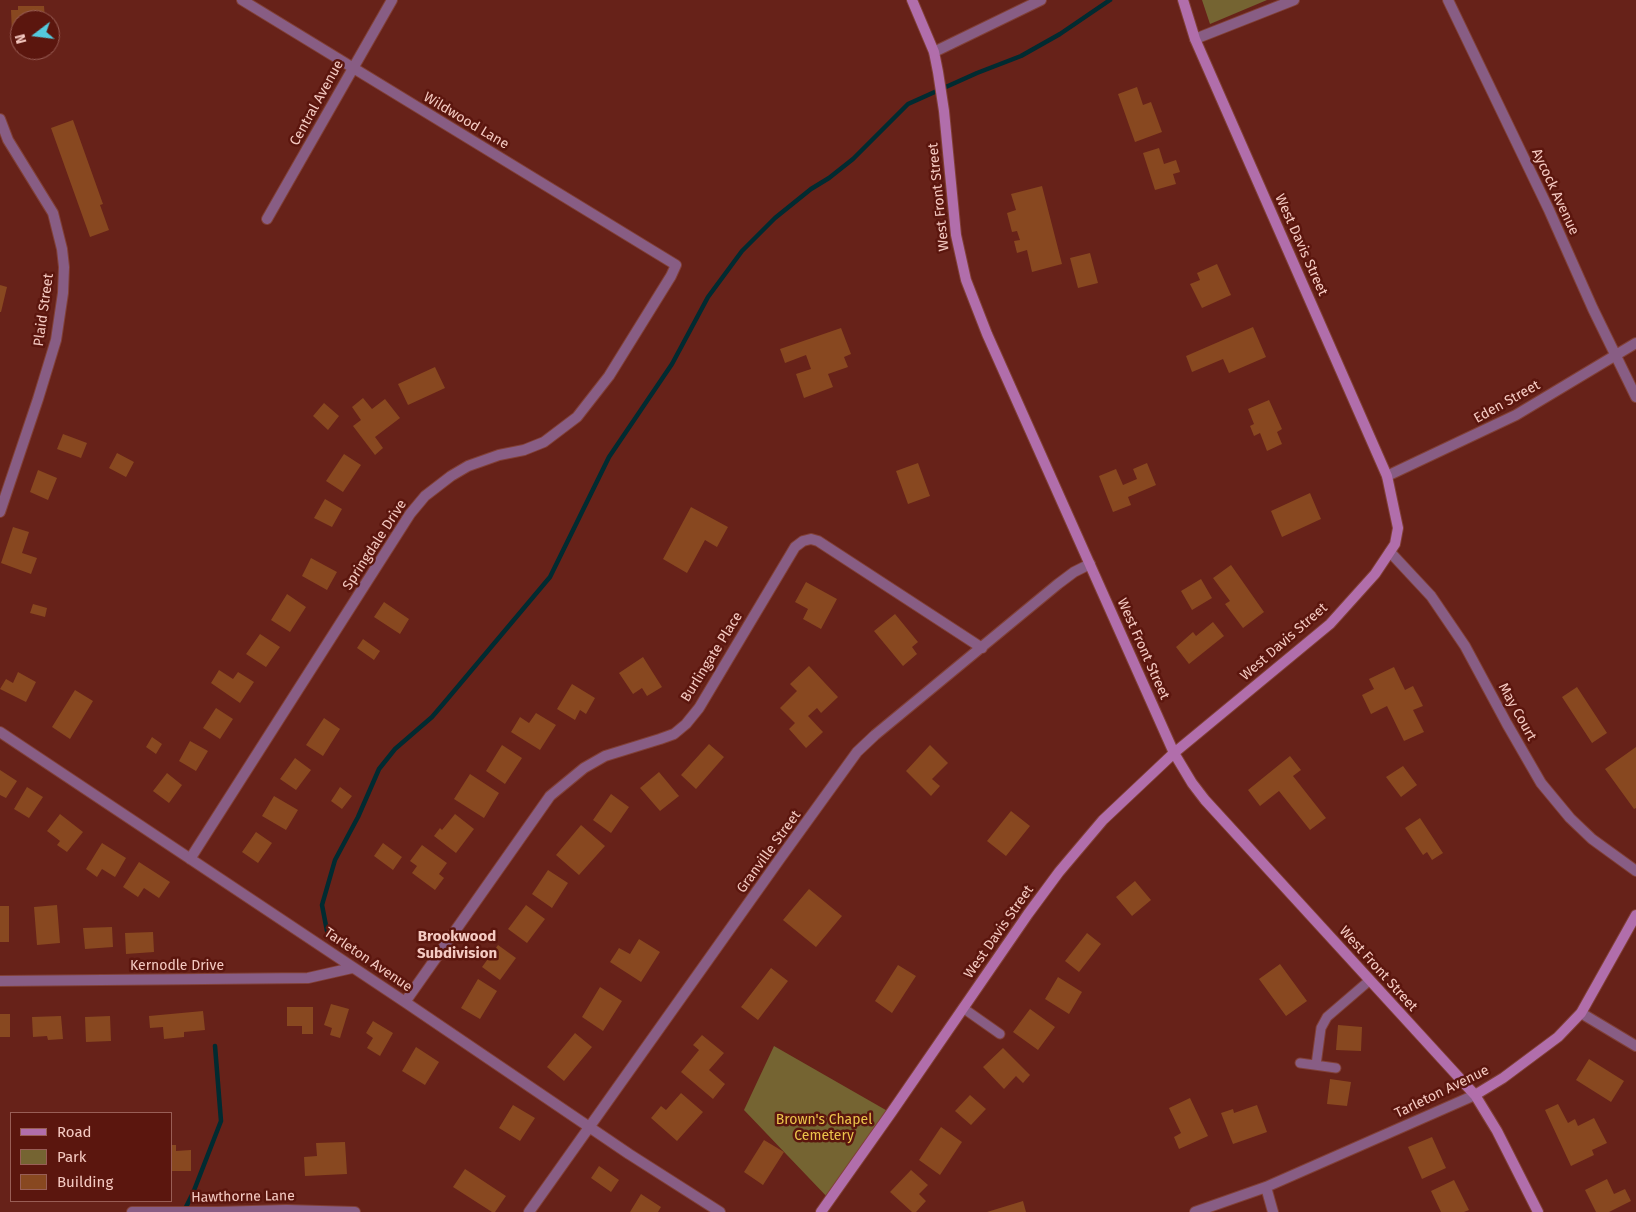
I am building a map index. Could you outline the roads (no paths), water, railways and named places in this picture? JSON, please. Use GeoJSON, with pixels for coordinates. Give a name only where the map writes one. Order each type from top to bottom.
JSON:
{"type":"FeatureCollection","features":[{"type":"Feature","properties":{"kind":"street","name":"Wildwood Lane"},"geometry":{"type":"LineString","coordinates":[[242,0],[676,265]]}},
{"type":"Feature","properties":{"kind":"street","name":"Central Avenue"},"geometry":{"type":"LineString","coordinates":[[267,219],[392,0]]}},
{"type":"Feature","properties":{"kind":"street","name":"West Front Street"},"geometry":{"type":"LineString","coordinates":[[912,0],[934,52],[938,72],[944,111],[956,235],[966,280],[987,334],[1174,753],[1205,800],[1475,1095],[1497,1131],[1538,1212]]}},
{"type":"Feature","properties":{"kind":"street"},"geometry":{"type":"LineString","coordinates":[[934,52],[1041,0]]}},
{"type":"Feature","properties":{"kind":"street","name":"West Davis Street"},"geometry":{"type":"LineString","coordinates":[[821,1212],[1028,914],[1059,872],[1103,820],[1174,753],[1330,624],[1375,574],[1395,544],[1398,528],[1387,476],[1195,39],[1183,0]]}},
{"type":"Feature","properties":{"kind":"street"},"geometry":{"type":"LineString","coordinates":[[1195,39],[1294,0]]}},
{"type":"Feature","properties":{"kind":"street","name":"Aycock Avenue"},"geometry":{"type":"LineString","coordinates":[[1448,0],[1550,210],[1636,397]]}},
{"type":"Feature","properties":{"kind":"street","name":"Plaid Street"},"geometry":{"type":"LineString","coordinates":[[0,119],[8,140],[53,213],[62,249],[64,268],[63,294],[56,340],[0,512]]}},
{"type":"Feature","properties":{"kind":"street","name":"Springdale Drive"},"geometry":{"type":"LineString","coordinates":[[190,858],[410,514],[425,496],[451,476],[468,466],[524,450],[544,442],[577,417],[609,376],[676,265]]}},
{"type":"Feature","properties":{"kind":"street","name":"Eden Street"},"geometry":{"type":"LineString","coordinates":[[1387,476],[1516,415],[1636,343]]}},
{"type":"Feature","properties":{"kind":"street","name":"Burlingate Place"},"geometry":{"type":"LineString","coordinates":[[406,1002],[550,796],[584,768],[605,756],[674,734],[686,724],[699,708],[795,547],[803,541],[812,539],[818,541],[982,648]]}},
{"type":"Feature","properties":{"kind":"street","name":"May Court"},"geometry":{"type":"LineString","coordinates":[[1390,552],[1431,596],[1465,646],[1541,783],[1570,818],[1592,839],[1636,871]]}},
{"type":"Feature","properties":{"kind":"street","name":"Granville Street"},"geometry":{"type":"LineString","coordinates":[[529,1212],[858,752],[875,735],[1058,584],[1074,572],[1090,564]]}},
{"type":"Feature","properties":{"kind":"street","name":"Tarleton Avenue"},"geometry":{"type":"LineString","coordinates":[[0,732],[352,968],[406,1002],[629,1154],[720,1212]]}},
{"type":"Feature","properties":{"kind":"street","name":"Tarleton Avenue"},"geometry":{"type":"LineString","coordinates":[[1195,1212],[1266,1187],[1475,1095],[1502,1078],[1558,1037],[1581,1013],[1636,915]]}},
{"type":"Feature","properties":{"kind":"street","name":"Kernodle Drive"},"geometry":{"type":"LineString","coordinates":[[0,981],[308,978],[352,968]]}},
{"type":"Feature","properties":{"kind":"street"},"geometry":{"type":"LineString","coordinates":[[1581,1013],[1636,1046]]}},
{"type":"Feature","properties":{"kind":"street"},"geometry":{"type":"LineString","coordinates":[[1266,1187],[1273,1212]]}},
{"type":"Feature","properties":{"kind":"street","name":"Hawthorne Lane"},"geometry":{"type":"LineString","coordinates":[[132,1212],[286,1210],[338,1210],[355,1212]]}},
{"type":"Feature","properties":{"kind":"lane"},"geometry":{"type":"LineString","coordinates":[[1316,1065],[1321,1028],[1327,1017],[1370,980]]}},
{"type":"Feature","properties":{"kind":"lane"},"geometry":{"type":"LineString","coordinates":[[963,1008],[1000,1034]]}},
{"type":"Feature","properties":{"kind":"lane"},"geometry":{"type":"LineString","coordinates":[[1300,1063],[1336,1068]]}},
{"type":"Feature","properties":{"kind":"waterway"},"geometry":{"type":"LineString","coordinates":[[327,931],[322,905],[335,860],[358,817],[379,769],[395,749],[432,717],[550,577],[609,457],[672,364],[708,297],[742,251],[775,218],[853,159],[908,104],[977,73],[1021,56],[1060,34],[1110,0]]}},
{"type":"Feature","properties":{"kind":"waterway"},"geometry":{"type":"LineString","coordinates":[[184,1211],[221,1121],[215,1046]]}},
{"type":"Feature","properties":{"kind":"district","name":"Brookwood Subdivision"},"geometry":{"type":"Point","coordinates":[457,946]}},
{"type":"Feature","properties":{"kind":"park label","name":"Brown's Chapel Cemetery"},"geometry":{"type":"Point","coordinates":[824,1128]}}]}
